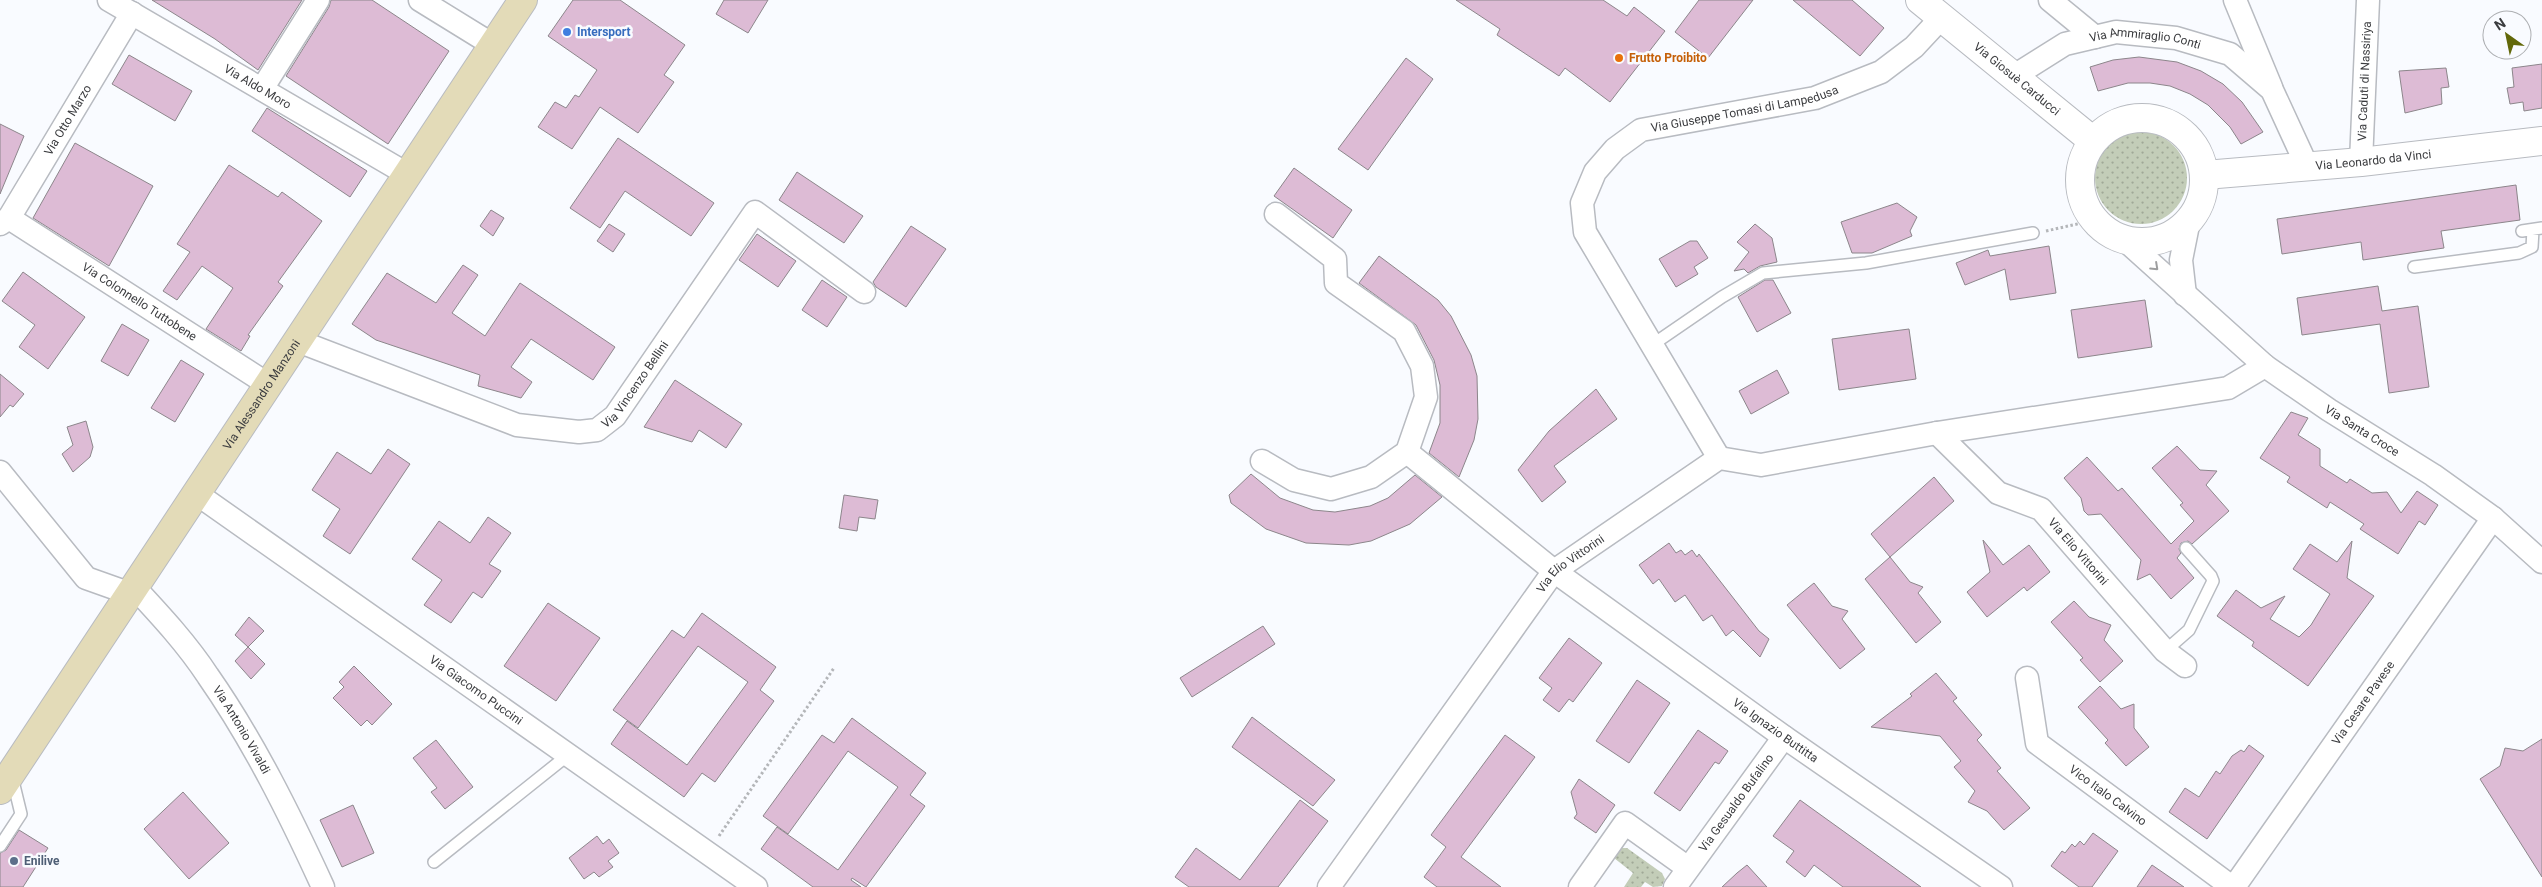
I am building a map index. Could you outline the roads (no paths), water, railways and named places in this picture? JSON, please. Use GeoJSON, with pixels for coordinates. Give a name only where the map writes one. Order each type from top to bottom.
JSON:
{"type":"FeatureCollection","features":[{"type":"Feature","properties":{"kind":"main road","name":"Via Alessandro Manzoni"},"geometry":{"type":"LineString","coordinates":[[5,782],[523,0]]}},
{"type":"Feature","properties":{"kind":"street","name":"Via Aldo Moro"},"geometry":{"type":"LineString","coordinates":[[110,0],[407,174]]}},
{"type":"Feature","properties":{"kind":"street"},"geometry":{"type":"LineString","coordinates":[[262,90],[318,0]]}},
{"type":"Feature","properties":{"kind":"street"},"geometry":{"type":"LineString","coordinates":[[420,0],[493,44]]}},
{"type":"Feature","properties":{"kind":"street","name":"Via Giosuè Carducci"},"geometry":{"type":"LineString","coordinates":[[1920,0],[2093,141]]}},
{"type":"Feature","properties":{"kind":"street"},"geometry":{"type":"LineString","coordinates":[[2050,0],[2094,37]]}},
{"type":"Feature","properties":{"kind":"street","name":"Via Ammiraglio Conti"},"geometry":{"type":"LineString","coordinates":[[2235,0],[2272,90],[2307,166]]}},
{"type":"Feature","properties":{"kind":"street","name":"Via Caduti di Nassiriya"},"geometry":{"type":"LineString","coordinates":[[2361,162],[2368,0]]}},
{"type":"Feature","properties":{"kind":"street","name":"Via Otto Marzo"},"geometry":{"type":"LineString","coordinates":[[4,221],[132,13]]}},
{"type":"Feature","properties":{"kind":"street","name":"Via Giuseppe Tomasi di Lampedusa"},"geometry":{"type":"LineString","coordinates":[[1719,458],[1585,232],[1582,203],[1595,172],[1615,150],[1641,130],[1815,98],[1881,72],[1914,47],[1942,17]]}},
{"type":"Feature","properties":{"kind":"street","name":"Via Ammiraglio Conti"},"geometry":{"type":"LineString","coordinates":[[2014,76],[2065,44],[2116,32],[2176,38],[2230,54],[2272,90]]}},
{"type":"Feature","properties":{"kind":"street"},"geometry":{"type":"LineString","coordinates":[[2150,118],[2170,124],[2188,137],[2200,155],[2204,175],[2198,206],[2189,220],[2176,232],[2160,239],[2143,242],[2125,240],[2109,232],[2095,220],[2084,202],[2080,181],[2083,160],[2093,141],[2109,127],[2129,119],[2150,118]]}},
{"type":"Feature","properties":{"kind":"street","name":"Via Leonardo da Vinci"},"geometry":{"type":"LineString","coordinates":[[2204,175],[2361,162],[2542,142]]}},
{"type":"Feature","properties":{"kind":"street","name":"Via Vincenzo Bellini"},"geometry":{"type":"LineString","coordinates":[[298,341],[517,426],[579,432],[597,430],[615,416],[755,212],[864,292]]}},
{"type":"Feature","properties":{"kind":"street"},"geometry":{"type":"LineString","coordinates":[[1262,461],[1294,480],[1332,489],[1371,477],[1407,452],[1426,397],[1422,366],[1404,331],[1336,282],[1335,259],[1276,214]]}},
{"type":"Feature","properties":{"kind":"street"},"geometry":{"type":"LineString","coordinates":[[2185,295],[2181,260],[2189,220]]}},
{"type":"Feature","properties":{"kind":"street","name":"Via Colonnello Tuttobene"},"geometry":{"type":"LineString","coordinates":[[4,221],[269,385]]}},
{"type":"Feature","properties":{"kind":"street","name":"Via Santa Croce"},"geometry":{"type":"LineString","coordinates":[[2125,240],[2265,366],[2329,410],[2433,476],[2493,518],[2542,562]]}},
{"type":"Feature","properties":{"kind":"street"},"geometry":{"type":"LineString","coordinates":[[1719,458],[1760,464],[1937,433],[2228,388],[2265,366]]}},
{"type":"Feature","properties":{"kind":"street","name":"Via Elio Vittorini"},"geometry":{"type":"LineString","coordinates":[[1937,433],[1998,493],[2041,509],[2166,651],[2185,666]]}},
{"type":"Feature","properties":{"kind":"street","name":"Via Ignazio Buttitta"},"geometry":{"type":"LineString","coordinates":[[1407,452],[1554,571],[1784,737],[2001,887]]}},
{"type":"Feature","properties":{"kind":"street","name":"Via Elio Vittorini"},"geometry":{"type":"LineString","coordinates":[[1329,887],[1554,571],[1719,458]]}},
{"type":"Feature","properties":{"kind":"street"},"geometry":{"type":"LineString","coordinates":[[3,482],[86,578],[133,591]]}},
{"type":"Feature","properties":{"kind":"street","name":"Via Giacomo Puccini"},"geometry":{"type":"LineString","coordinates":[[197,494],[756,887]]}},
{"type":"Feature","properties":{"kind":"street","name":"Via Cesare Pavese"},"geometry":{"type":"LineString","coordinates":[[2233,887],[2493,518]]}},
{"type":"Feature","properties":{"kind":"street","name":"Via Antonio Vivaldi"},"geometry":{"type":"LineString","coordinates":[[133,591],[170,625],[209,676],[279,794],[324,887]]}},
{"type":"Feature","properties":{"kind":"street","name":"Vico Italo Calvino"},"geometry":{"type":"LineString","coordinates":[[2027,678],[2038,744],[2233,887]]}},
{"type":"Feature","properties":{"kind":"street","name":"Via Gesualdo Bufalino"},"geometry":{"type":"LineString","coordinates":[[1675,887],[1784,737]]}},
{"type":"Feature","properties":{"kind":"street"},"geometry":{"type":"LineString","coordinates":[[1580,887],[1625,823],[1688,868]]}},
{"type":"Feature","properties":{"kind":"lane"},"geometry":{"type":"LineString","coordinates":[[2414,267],[2519,253],[2532,247],[2532,230]]}},
{"type":"Feature","properties":{"kind":"lane"},"geometry":{"type":"LineString","coordinates":[[1652,345],[1722,297],[1763,273],[1866,262],[2033,234]]}},
{"type":"Feature","properties":{"kind":"lane"},"geometry":{"type":"LineString","coordinates":[[2166,651],[2189,630],[2213,581],[2211,576],[2186,548]]}},
{"type":"Feature","properties":{"kind":"lane"},"geometry":{"type":"LineString","coordinates":[[434,862],[568,755]]}},
{"type":"Feature","properties":{"kind":"lane"},"geometry":{"type":"LineString","coordinates":[[0,846],[21,814],[5,782]]}},
{"type":"Feature","properties":{"kind":"place","name":"Intersport"},"geometry":{"type":"Point","coordinates":[567,32]}},
{"type":"Feature","properties":{"kind":"place","name":"Frutto Proibito"},"geometry":{"type":"Point","coordinates":[1619,58]}},
{"type":"Feature","properties":{"kind":"place","name":"Enilive"},"geometry":{"type":"Point","coordinates":[14,861]}}]}
